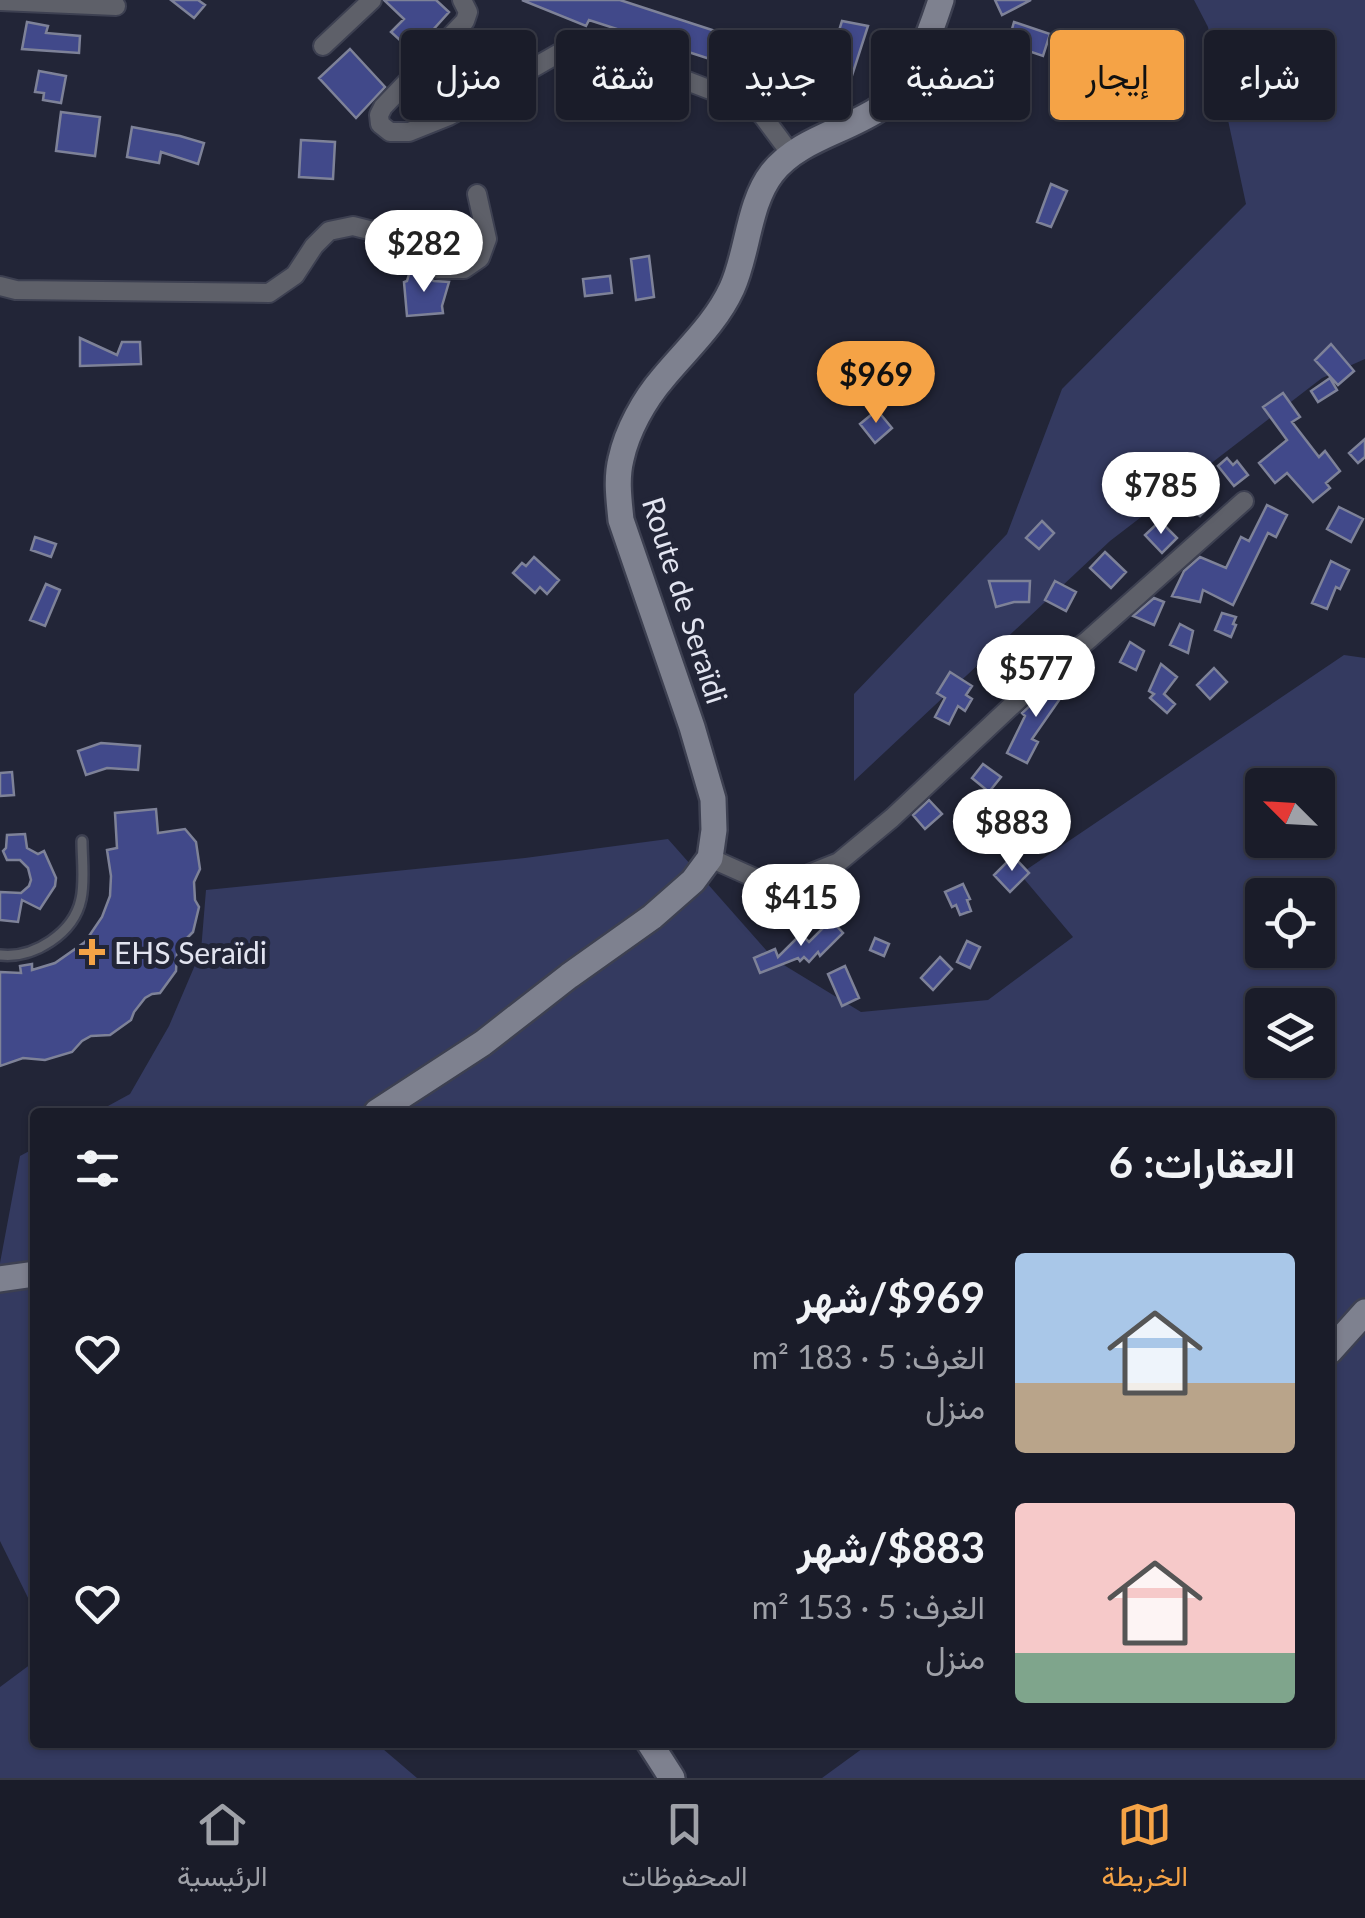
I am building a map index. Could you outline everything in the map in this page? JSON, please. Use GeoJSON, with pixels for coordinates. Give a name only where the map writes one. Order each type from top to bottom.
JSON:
{"type":"FeatureCollection","features":[{"type":"Feature","properties":{"kind":"main road","name":"Route de Seraïdi"},"geometry":{"type":"LineString","coordinates":[[710,858],[713,799],[621,520],[620,460],[634,424],[660,380],[714,320],[733,286],[752,217],[770,175],[791,154],[879,109],[900,88],[913,68],[941,0]]}},
{"type":"Feature","properties":{"kind":"main road"},"geometry":{"type":"LineString","coordinates":[[384,1108],[482,1043],[652,917],[693,881],[710,858]]}},
{"type":"Feature","properties":{"kind":"main road"},"geometry":{"type":"LineString","coordinates":[[0,1279],[30,1275]]}},
{"type":"Feature","properties":{"kind":"main road"},"geometry":{"type":"LineString","coordinates":[[1335,1345],[1365,1312]]}},
{"type":"Feature","properties":{"kind":"main road"},"geometry":{"type":"LineString","coordinates":[[653,1748],[672,1778]]}},
{"type":"Feature","properties":{"kind":"street"},"geometry":{"type":"LineString","coordinates":[[322,46],[372,0]]}},
{"type":"Feature","properties":{"kind":"street"},"geometry":{"type":"LineString","coordinates":[[462,0],[468,12],[465,21],[383,107],[380,124],[390,132],[409,132],[448,116],[562,52],[586,45],[748,104],[762,114],[791,154]]}},
{"type":"Feature","properties":{"kind":"street"},"geometry":{"type":"LineString","coordinates":[[0,1],[116,6]]}},
{"type":"Feature","properties":{"kind":"street"},"geometry":{"type":"LineString","coordinates":[[0,286],[16,290],[269,293],[295,275],[328,230],[353,226],[381,233],[411,256],[439,269],[464,269],[480,258],[487,239],[477,194]]}},
{"type":"Feature","properties":{"kind":"street"},"geometry":{"type":"LineString","coordinates":[[710,858],[764,882],[794,880],[839,862],[1244,501]]}},
{"type":"Feature","properties":{"kind":"lane"},"geometry":{"type":"LineString","coordinates":[[0,955],[25,954],[40,948],[61,933],[74,916],[81,899],[82,841]]}},
{"type":"Feature","properties":{"kind":"shaded area"},"geometry":{"type":"Polygon","coordinates":[[[1194,0],[1365,0],[1365,359],[1322,378],[1110,541],[854,781],[854,694],[1007,534],[1062,389],[1246,204],[1228,120],[1335,120],[1335,30],[1208,27],[1194,0]]]}},
{"type":"Feature","properties":{"kind":"shaded area"},"geometry":{"type":"Polygon","coordinates":[[[1344,655],[1365,658],[1365,1778],[822,1778],[863,1748],[1335,1748],[1335,1108],[104,1108],[130,1094],[169,1026],[201,951],[206,890],[525,858],[668,839],[774,959],[861,1012],[988,1000],[1073,937],[1020,874],[1344,655]]]}},
{"type":"Feature","properties":{"kind":"shaded area"},"geometry":{"type":"Polygon","coordinates":[[[30,1151],[30,1602],[0,1541],[0,1263],[20,1156],[30,1151]]]}},
{"type":"Feature","properties":{"kind":"shaded area"},"geometry":{"type":"Polygon","coordinates":[[[30,1665],[30,1748],[382,1748],[417,1778],[0,1778],[0,1687],[30,1665]]]}},
{"type":"Feature","properties":{"kind":"building"},"geometry":{"type":"Polygon","coordinates":[[[171,0],[198,0],[205,5],[194,18],[171,0]]]}},
{"type":"Feature","properties":{"kind":"building"},"geometry":{"type":"Polygon","coordinates":[[[384,0],[436,0],[449,12],[433,30],[401,30],[401,41],[391,32],[404,19],[384,0]]]}},
{"type":"Feature","properties":{"kind":"building"},"geometry":{"type":"Polygon","coordinates":[[[522,0],[620,0],[712,30],[709,30],[709,59],[689,52],[689,30],[620,30],[589,20],[586,26],[522,0]]]}},
{"type":"Feature","properties":{"kind":"building"},"geometry":{"type":"Polygon","coordinates":[[[995,0],[1031,0],[1002,15],[995,0]]]}},
{"type":"Feature","properties":{"kind":"building"},"geometry":{"type":"Polygon","coordinates":[[[842,21],[868,26],[851,79],[851,30],[839,30],[842,21]]]}},
{"type":"Feature","properties":{"kind":"building"},"geometry":{"type":"Polygon","coordinates":[[[27,22],[48,26],[46,33],[80,36],[79,53],[22,49],[27,22]]]}},
{"type":"Feature","properties":{"kind":"building"},"geometry":{"type":"Polygon","coordinates":[[[1014,22],[1050,34],[1043,56],[1030,51],[1030,30],[1012,30],[1014,22]]]}},
{"type":"Feature","properties":{"kind":"building"},"geometry":{"type":"Polygon","coordinates":[[[350,49],[385,87],[356,118],[319,78],[350,49]]]}},
{"type":"Feature","properties":{"kind":"building"},"geometry":{"type":"Polygon","coordinates":[[[39,71],[66,76],[61,103],[43,100],[44,93],[35,92],[39,71]]]}},
{"type":"Feature","properties":{"kind":"building"},"geometry":{"type":"Polygon","coordinates":[[[61,112],[100,117],[95,156],[56,151],[61,112]]]}},
{"type":"Feature","properties":{"kind":"building"},"geometry":{"type":"Polygon","coordinates":[[[132,127],[204,143],[198,164],[161,152],[159,163],[127,157],[132,127]]]}},
{"type":"Feature","properties":{"kind":"building"},"geometry":{"type":"Polygon","coordinates":[[[301,140],[335,142],[333,179],[299,177],[301,140]]]}},
{"type":"Feature","properties":{"kind":"building"},"geometry":{"type":"Polygon","coordinates":[[[1051,184],[1067,191],[1051,227],[1037,222],[1051,184]]]}},
{"type":"Feature","properties":{"kind":"building"},"geometry":{"type":"Polygon","coordinates":[[[649,256],[654,297],[636,300],[631,259],[649,256]]]}},
{"type":"Feature","properties":{"kind":"building"},"geometry":{"type":"Polygon","coordinates":[[[410,271],[434,281],[449,282],[443,313],[407,316],[404,282],[410,271]]]}},
{"type":"Feature","properties":{"kind":"building"},"geometry":{"type":"Polygon","coordinates":[[[610,276],[612,293],[585,296],[583,279],[610,276]]]}},
{"type":"Feature","properties":{"kind":"building"},"geometry":{"type":"Polygon","coordinates":[[[80,338],[117,355],[122,342],[140,342],[141,364],[80,366],[80,338]]]}},
{"type":"Feature","properties":{"kind":"building"},"geometry":{"type":"Polygon","coordinates":[[[1331,344],[1354,371],[1338,385],[1315,360],[1331,344]]]}},
{"type":"Feature","properties":{"kind":"building"},"geometry":{"type":"Polygon","coordinates":[[[1330,378],[1337,390],[1318,402],[1311,391],[1330,378]]]}},
{"type":"Feature","properties":{"kind":"building"},"geometry":{"type":"Polygon","coordinates":[[[1283,393],[1300,417],[1292,422],[1319,457],[1325,451],[1340,471],[1326,483],[1330,488],[1313,502],[1287,473],[1275,483],[1259,463],[1287,440],[1263,407],[1283,393]]]}},
{"type":"Feature","properties":{"kind":"building"},"geometry":{"type":"Polygon","coordinates":[[[877,410],[892,428],[875,443],[860,424],[877,410]]]}},
{"type":"Feature","properties":{"kind":"building"},"geometry":{"type":"Polygon","coordinates":[[[1365,439],[1365,457],[1358,463],[1349,453],[1365,439]]]}},
{"type":"Feature","properties":{"kind":"building"},"geometry":{"type":"Polygon","coordinates":[[[1227,458],[1233,465],[1237,461],[1248,475],[1234,486],[1218,466],[1227,458]]]}},
{"type":"Feature","properties":{"kind":"building"},"geometry":{"type":"Polygon","coordinates":[[[1191,491],[1211,505],[1200,516],[1183,503],[1191,491]]]}},
{"type":"Feature","properties":{"kind":"building"},"geometry":{"type":"Polygon","coordinates":[[[1267,505],[1287,515],[1276,537],[1268,533],[1233,605],[1203,590],[1200,602],[1172,596],[1184,571],[1200,557],[1226,568],[1241,537],[1249,541],[1267,505]]]}},
{"type":"Feature","properties":{"kind":"building"},"geometry":{"type":"Polygon","coordinates":[[[1339,507],[1363,519],[1351,542],[1327,529],[1339,507]]]}},
{"type":"Feature","properties":{"kind":"building"},"geometry":{"type":"Polygon","coordinates":[[[1042,521],[1054,533],[1039,549],[1026,538],[1042,521]]]}},
{"type":"Feature","properties":{"kind":"building"},"geometry":{"type":"Polygon","coordinates":[[[1160,521],[1177,538],[1162,553],[1145,535],[1160,521]]]}},
{"type":"Feature","properties":{"kind":"building"},"geometry":{"type":"Polygon","coordinates":[[[35,537],[56,544],[51,557],[31,550],[35,537]]]}},
{"type":"Feature","properties":{"kind":"building"},"geometry":{"type":"Polygon","coordinates":[[[1105,552],[1126,572],[1111,588],[1090,568],[1105,552]]]}},
{"type":"Feature","properties":{"kind":"building"},"geometry":{"type":"Polygon","coordinates":[[[534,557],[559,580],[547,594],[540,587],[535,593],[513,573],[534,557]]]}},
{"type":"Feature","properties":{"kind":"building"},"geometry":{"type":"Polygon","coordinates":[[[1331,561],[1349,570],[1327,609],[1312,603],[1331,561]]]}},
{"type":"Feature","properties":{"kind":"building"},"geometry":{"type":"Polygon","coordinates":[[[989,581],[1030,581],[1029,602],[996,607],[989,581]]]}},
{"type":"Feature","properties":{"kind":"building"},"geometry":{"type":"Polygon","coordinates":[[[1055,581],[1076,592],[1066,611],[1045,600],[1055,581]]]}},
{"type":"Feature","properties":{"kind":"building"},"geometry":{"type":"Polygon","coordinates":[[[46,584],[60,590],[45,626],[30,620],[46,584]]]}},
{"type":"Feature","properties":{"kind":"building"},"geometry":{"type":"Polygon","coordinates":[[[1154,598],[1164,602],[1154,625],[1133,616],[1154,598]]]}},
{"type":"Feature","properties":{"kind":"building"},"geometry":{"type":"Polygon","coordinates":[[[1222,613],[1236,617],[1231,637],[1215,630],[1222,613]]]}},
{"type":"Feature","properties":{"kind":"building"},"geometry":{"type":"Polygon","coordinates":[[[1180,624],[1193,631],[1188,653],[1170,645],[1180,624]]]}},
{"type":"Feature","properties":{"kind":"building"},"geometry":{"type":"Polygon","coordinates":[[[1130,642],[1144,651],[1136,670],[1120,662],[1130,642]]]}},
{"type":"Feature","properties":{"kind":"building"},"geometry":{"type":"Polygon","coordinates":[[[998,645],[1018,655],[1007,676],[988,666],[998,645]]]}},
{"type":"Feature","properties":{"kind":"building"},"geometry":{"type":"Polygon","coordinates":[[[1161,664],[1177,677],[1164,694],[1175,704],[1167,713],[1150,698],[1154,694],[1149,691],[1161,664]]]}},
{"type":"Feature","properties":{"kind":"building"},"geometry":{"type":"Polygon","coordinates":[[[1214,668],[1227,682],[1210,699],[1197,685],[1214,668]]]}},
{"type":"Feature","properties":{"kind":"building"},"geometry":{"type":"Polygon","coordinates":[[[950,672],[972,686],[966,695],[972,699],[965,711],[958,706],[949,724],[935,717],[945,698],[937,693],[950,672]]]}},
{"type":"Feature","properties":{"kind":"building"},"geometry":{"type":"Polygon","coordinates":[[[1061,677],[1071,683],[1032,739],[1038,742],[1027,763],[1007,753],[1025,716],[1022,713],[1061,677]]]}},
{"type":"Feature","properties":{"kind":"building"},"geometry":{"type":"Polygon","coordinates":[[[101,743],[140,746],[138,770],[107,768],[86,775],[78,751],[101,743]]]}},
{"type":"Feature","properties":{"kind":"building"},"geometry":{"type":"Polygon","coordinates":[[[983,764],[1001,777],[989,792],[972,778],[983,764]]]}},
{"type":"Feature","properties":{"kind":"building"},"geometry":{"type":"Polygon","coordinates":[[[12,772],[14,795],[0,796],[0,773],[12,772]]]}},
{"type":"Feature","properties":{"kind":"building"},"geometry":{"type":"Polygon","coordinates":[[[929,800],[942,814],[925,829],[913,815],[929,800]]]}},
{"type":"Feature","properties":{"kind":"building","name":"EHS Seraïdi"},"geometry":{"type":"Polygon","coordinates":[[[156,809],[158,833],[185,829],[196,842],[200,869],[194,882],[199,907],[193,932],[177,953],[176,971],[160,993],[145,998],[131,1020],[110,1035],[91,1036],[72,1052],[45,1060],[23,1058],[0,1066],[0,972],[21,973],[20,966],[32,964],[32,970],[55,963],[85,942],[110,896],[107,850],[117,848],[115,813],[156,809]]]}},
{"type":"Feature","properties":{"kind":"building"},"geometry":{"type":"Polygon","coordinates":[[[25,834],[27,848],[38,854],[44,851],[56,878],[55,886],[40,909],[22,900],[18,922],[0,920],[0,892],[21,893],[31,880],[28,868],[20,860],[7,860],[3,851],[7,835],[25,834]]]}},
{"type":"Feature","properties":{"kind":"building"},"geometry":{"type":"Polygon","coordinates":[[[1013,856],[1029,873],[1010,892],[994,875],[1013,856]]]}},
{"type":"Feature","properties":{"kind":"building"},"geometry":{"type":"Polygon","coordinates":[[[963,884],[971,911],[960,915],[945,892],[963,884]]]}},
{"type":"Feature","properties":{"kind":"building"},"geometry":{"type":"Polygon","coordinates":[[[831,920],[843,933],[820,956],[818,952],[809,962],[798,958],[760,973],[754,958],[775,949],[778,957],[801,934],[809,942],[831,920]]]}},
{"type":"Feature","properties":{"kind":"building"},"geometry":{"type":"Polygon","coordinates":[[[875,938],[889,944],[884,956],[870,950],[875,938]]]}},
{"type":"Feature","properties":{"kind":"building"},"geometry":{"type":"Polygon","coordinates":[[[967,941],[980,947],[970,968],[957,962],[967,941]]]}},
{"type":"Feature","properties":{"kind":"building"},"geometry":{"type":"Polygon","coordinates":[[[940,957],[952,969],[933,990],[921,978],[940,957]]]}},
{"type":"Feature","properties":{"kind":"building"},"geometry":{"type":"Polygon","coordinates":[[[845,966],[859,998],[842,1006],[828,974],[845,966]]]}},
{"type":"Feature","properties":{"kind":"place","name":"EHS Seraïdi"},"geometry":{"type":"Point","coordinates":[92,952]}}]}
